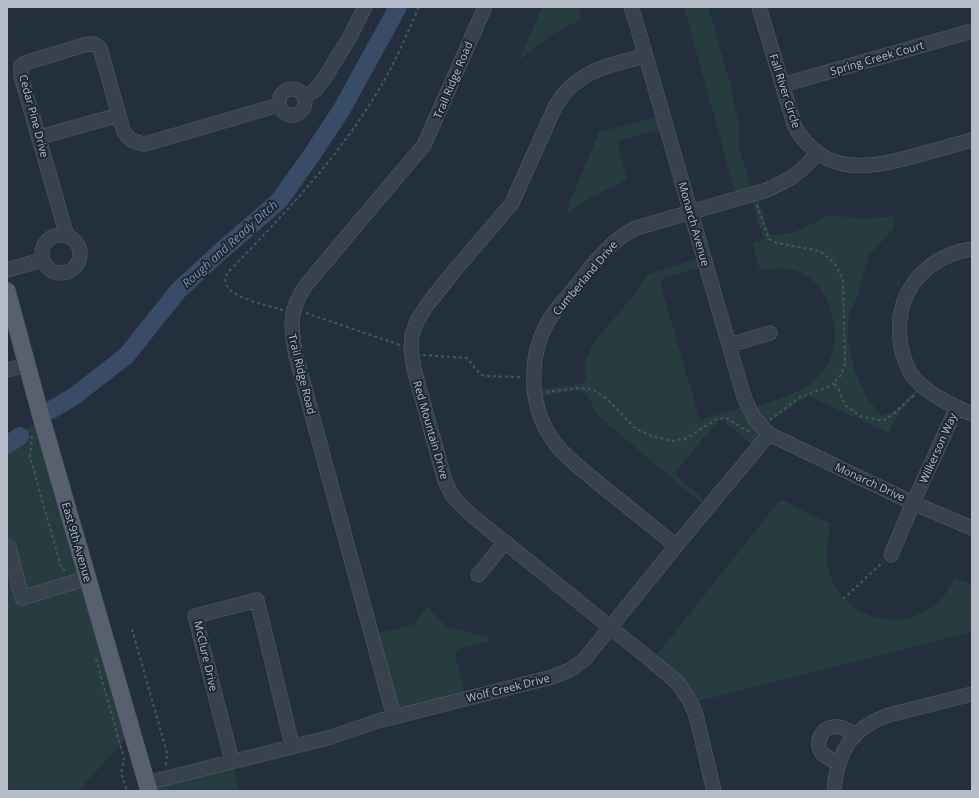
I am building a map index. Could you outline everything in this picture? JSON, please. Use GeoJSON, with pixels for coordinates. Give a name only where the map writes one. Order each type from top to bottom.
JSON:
{"type":"FeatureCollection","features":[{"type":"Feature","properties":{"kind":"main road","name":"East 9th Avenue"},"geometry":{"type":"LineString","coordinates":[[7,291],[87,578],[148,787]]}},
{"type":"Feature","properties":{"kind":"street"},"geometry":{"type":"LineString","coordinates":[[304,98],[315,90],[324,79],[348,40],[365,7]]}},
{"type":"Feature","properties":{"kind":"street","name":"Trail Ridge Road"},"geometry":{"type":"LineString","coordinates":[[394,717],[296,356],[291,330],[294,311],[306,284],[424,145],[485,7]]}},
{"type":"Feature","properties":{"kind":"street","name":"Monarch Avenue"},"geometry":{"type":"LineString","coordinates":[[630,7],[636,22],[747,406],[765,434]]}},
{"type":"Feature","properties":{"kind":"street","name":"Fall River Circle"},"geometry":{"type":"LineString","coordinates":[[759,7],[796,127],[805,141],[832,161],[856,166],[874,165],[896,161],[972,140]]}},
{"type":"Feature","properties":{"kind":"street","name":"Spring Creek Court"},"geometry":{"type":"LineString","coordinates":[[782,85],[972,31]]}},
{"type":"Feature","properties":{"kind":"street","name":"Cedar Pine Drive"},"geometry":{"type":"LineString","coordinates":[[42,260],[47,268],[58,273],[64,273],[70,271],[78,262],[79,250],[73,239],[67,236],[40,137],[21,76],[21,66],[25,62],[84,45],[94,44],[100,48],[123,130],[128,138],[136,143],[144,144],[279,105]]}},
{"type":"Feature","properties":{"kind":"street","name":"Red Mountain Drive"},"geometry":{"type":"LineString","coordinates":[[645,56],[591,72],[575,82],[563,94],[555,107],[512,203],[422,312],[414,328],[411,351],[414,369],[450,492],[470,514],[671,677],[688,697],[696,715],[714,791]]}},
{"type":"Feature","properties":{"kind":"street"},"geometry":{"type":"LineString","coordinates":[[291,89],[299,91],[304,98],[305,106],[295,115],[287,114],[280,109],[279,105],[278,100],[282,92],[291,89]]}},
{"type":"Feature","properties":{"kind":"street"},"geometry":{"type":"LineString","coordinates":[[40,137],[119,115]]}},
{"type":"Feature","properties":{"kind":"street","name":"Cumberland Drive"},"geometry":{"type":"LineString","coordinates":[[676,546],[566,456],[554,441],[544,426],[534,394],[533,378],[538,344],[551,317],[610,246],[622,235],[636,228],[767,190],[791,178],[818,152]]}},
{"type":"Feature","properties":{"kind":"street"},"geometry":{"type":"LineString","coordinates":[[7,270],[42,260],[42,250],[44,244],[49,239],[54,236],[67,236]]}},
{"type":"Feature","properties":{"kind":"street"},"geometry":{"type":"LineString","coordinates":[[972,250],[948,255],[932,264],[921,274],[910,287],[902,305],[899,322],[902,352],[912,374],[928,391],[972,414]]}},
{"type":"Feature","properties":{"kind":"street"},"geometry":{"type":"LineString","coordinates":[[729,345],[770,333]]}},
{"type":"Feature","properties":{"kind":"street"},"geometry":{"type":"LineString","coordinates":[[7,370],[27,365]]}},
{"type":"Feature","properties":{"kind":"street","name":"Wilkerson Way"},"geometry":{"type":"LineString","coordinates":[[892,555],[913,503],[957,407]]}},
{"type":"Feature","properties":{"kind":"street","name":"Wolf Creek Drive"},"geometry":{"type":"LineString","coordinates":[[148,787],[232,761],[292,745],[331,737],[394,717],[552,677],[574,668],[584,660],[765,434]]}},
{"type":"Feature","properties":{"kind":"street","name":"Monarch Drive"},"geometry":{"type":"LineString","coordinates":[[765,434],[913,503],[972,528]]}},
{"type":"Feature","properties":{"kind":"street"},"geometry":{"type":"LineString","coordinates":[[478,575],[505,542]]}},
{"type":"Feature","properties":{"kind":"street"},"geometry":{"type":"LineString","coordinates":[[9,547],[22,598],[87,578]]}},
{"type":"Feature","properties":{"kind":"street","name":"McClure Drive"},"geometry":{"type":"LineString","coordinates":[[232,761],[195,616],[257,600],[292,745]]}},
{"type":"Feature","properties":{"kind":"street"},"geometry":{"type":"LineString","coordinates":[[834,791],[838,763],[845,747],[865,727],[881,718],[972,694]]}},
{"type":"Feature","properties":{"kind":"street"},"geometry":{"type":"LineString","coordinates":[[838,763],[827,757],[822,752],[819,741],[822,732],[829,727],[838,727],[845,729],[855,736]]}},
{"type":"Feature","properties":{"kind":"path"},"geometry":{"type":"LineString","coordinates":[[419,7],[375,98],[357,124],[300,197],[234,266],[226,276],[226,280],[229,288],[241,297],[340,324],[411,351],[467,358],[480,374],[486,376],[533,378]]}},
{"type":"Feature","properties":{"kind":"path"},"geometry":{"type":"LineString","coordinates":[[534,394],[590,388],[599,392],[608,400],[636,429],[652,436],[674,441],[684,440],[717,419],[724,417],[765,434],[800,396],[828,388],[834,383],[843,372],[845,364],[844,286],[842,276],[832,261],[820,251],[777,243],[769,239],[753,194]]}},
{"type":"Feature","properties":{"kind":"path"},"geometry":{"type":"LineString","coordinates":[[834,383],[839,390],[845,406],[860,416],[878,420],[886,419],[895,413],[923,386]]}},
{"type":"Feature","properties":{"kind":"path"},"geometry":{"type":"LineString","coordinates":[[844,599],[892,555]]}},
{"type":"Feature","properties":{"kind":"path"},"geometry":{"type":"LineString","coordinates":[[132,629],[167,751],[165,770]]}},
{"type":"Feature","properties":{"kind":"green space"},"geometry":{"type":"Polygon","coordinates":[[[542,7],[584,7],[578,10],[582,19],[551,35],[519,60],[542,7]]]}},
{"type":"Feature","properties":{"kind":"green space"},"geometry":{"type":"Polygon","coordinates":[[[684,7],[708,7],[735,105],[739,128],[739,147],[750,185],[757,193],[770,236],[795,232],[832,215],[861,219],[894,216],[895,227],[869,255],[856,300],[849,312],[848,337],[853,366],[866,396],[881,416],[895,411],[921,385],[924,387],[899,414],[889,433],[808,396],[762,427],[756,449],[723,420],[719,420],[676,471],[676,475],[703,499],[700,502],[597,415],[588,396],[579,390],[535,397],[534,390],[582,384],[586,378],[585,364],[592,345],[638,290],[648,274],[703,257],[706,266],[663,278],[660,283],[700,420],[747,406],[749,410],[796,392],[813,382],[828,363],[833,349],[835,334],[829,304],[822,291],[812,280],[794,270],[760,270],[753,244],[764,240],[750,195],[737,199],[684,7]]]}},
{"type":"Feature","properties":{"kind":"green space"},"geometry":{"type":"Polygon","coordinates":[[[662,115],[666,127],[617,142],[627,180],[595,195],[568,213],[569,204],[599,132],[662,115]]]}},
{"type":"Feature","properties":{"kind":"green space"},"geometry":{"type":"Polygon","coordinates":[[[42,420],[132,732],[78,791],[7,791],[7,440],[42,420]]]}},
{"type":"Feature","properties":{"kind":"green space"},"geometry":{"type":"Polygon","coordinates":[[[779,501],[785,501],[830,524],[827,564],[836,589],[852,606],[862,612],[884,619],[896,620],[910,618],[935,605],[941,599],[955,578],[972,585],[972,632],[691,703],[652,661],[779,501]]]}},
{"type":"Feature","properties":{"kind":"green space"},"geometry":{"type":"Polygon","coordinates":[[[427,606],[447,627],[489,637],[490,641],[458,649],[455,654],[466,698],[394,717],[372,635],[415,624],[427,606]]]}},
{"type":"Feature","properties":{"kind":"green space"},"geometry":{"type":"Polygon","coordinates":[[[232,761],[239,791],[149,791],[147,783],[232,761]]]}},
{"type":"Feature","properties":{"kind":"waterway","name":"Rough and Ready Ditch"},"geometry":{"type":"LineString","coordinates":[[51,410],[73,397],[126,356],[178,291],[279,201],[342,109],[398,7]]}},
{"type":"Feature","properties":{"kind":"waterway","name":"Rough and Ready Ditch"},"geometry":{"type":"LineString","coordinates":[[7,445],[20,436]]}}]}
